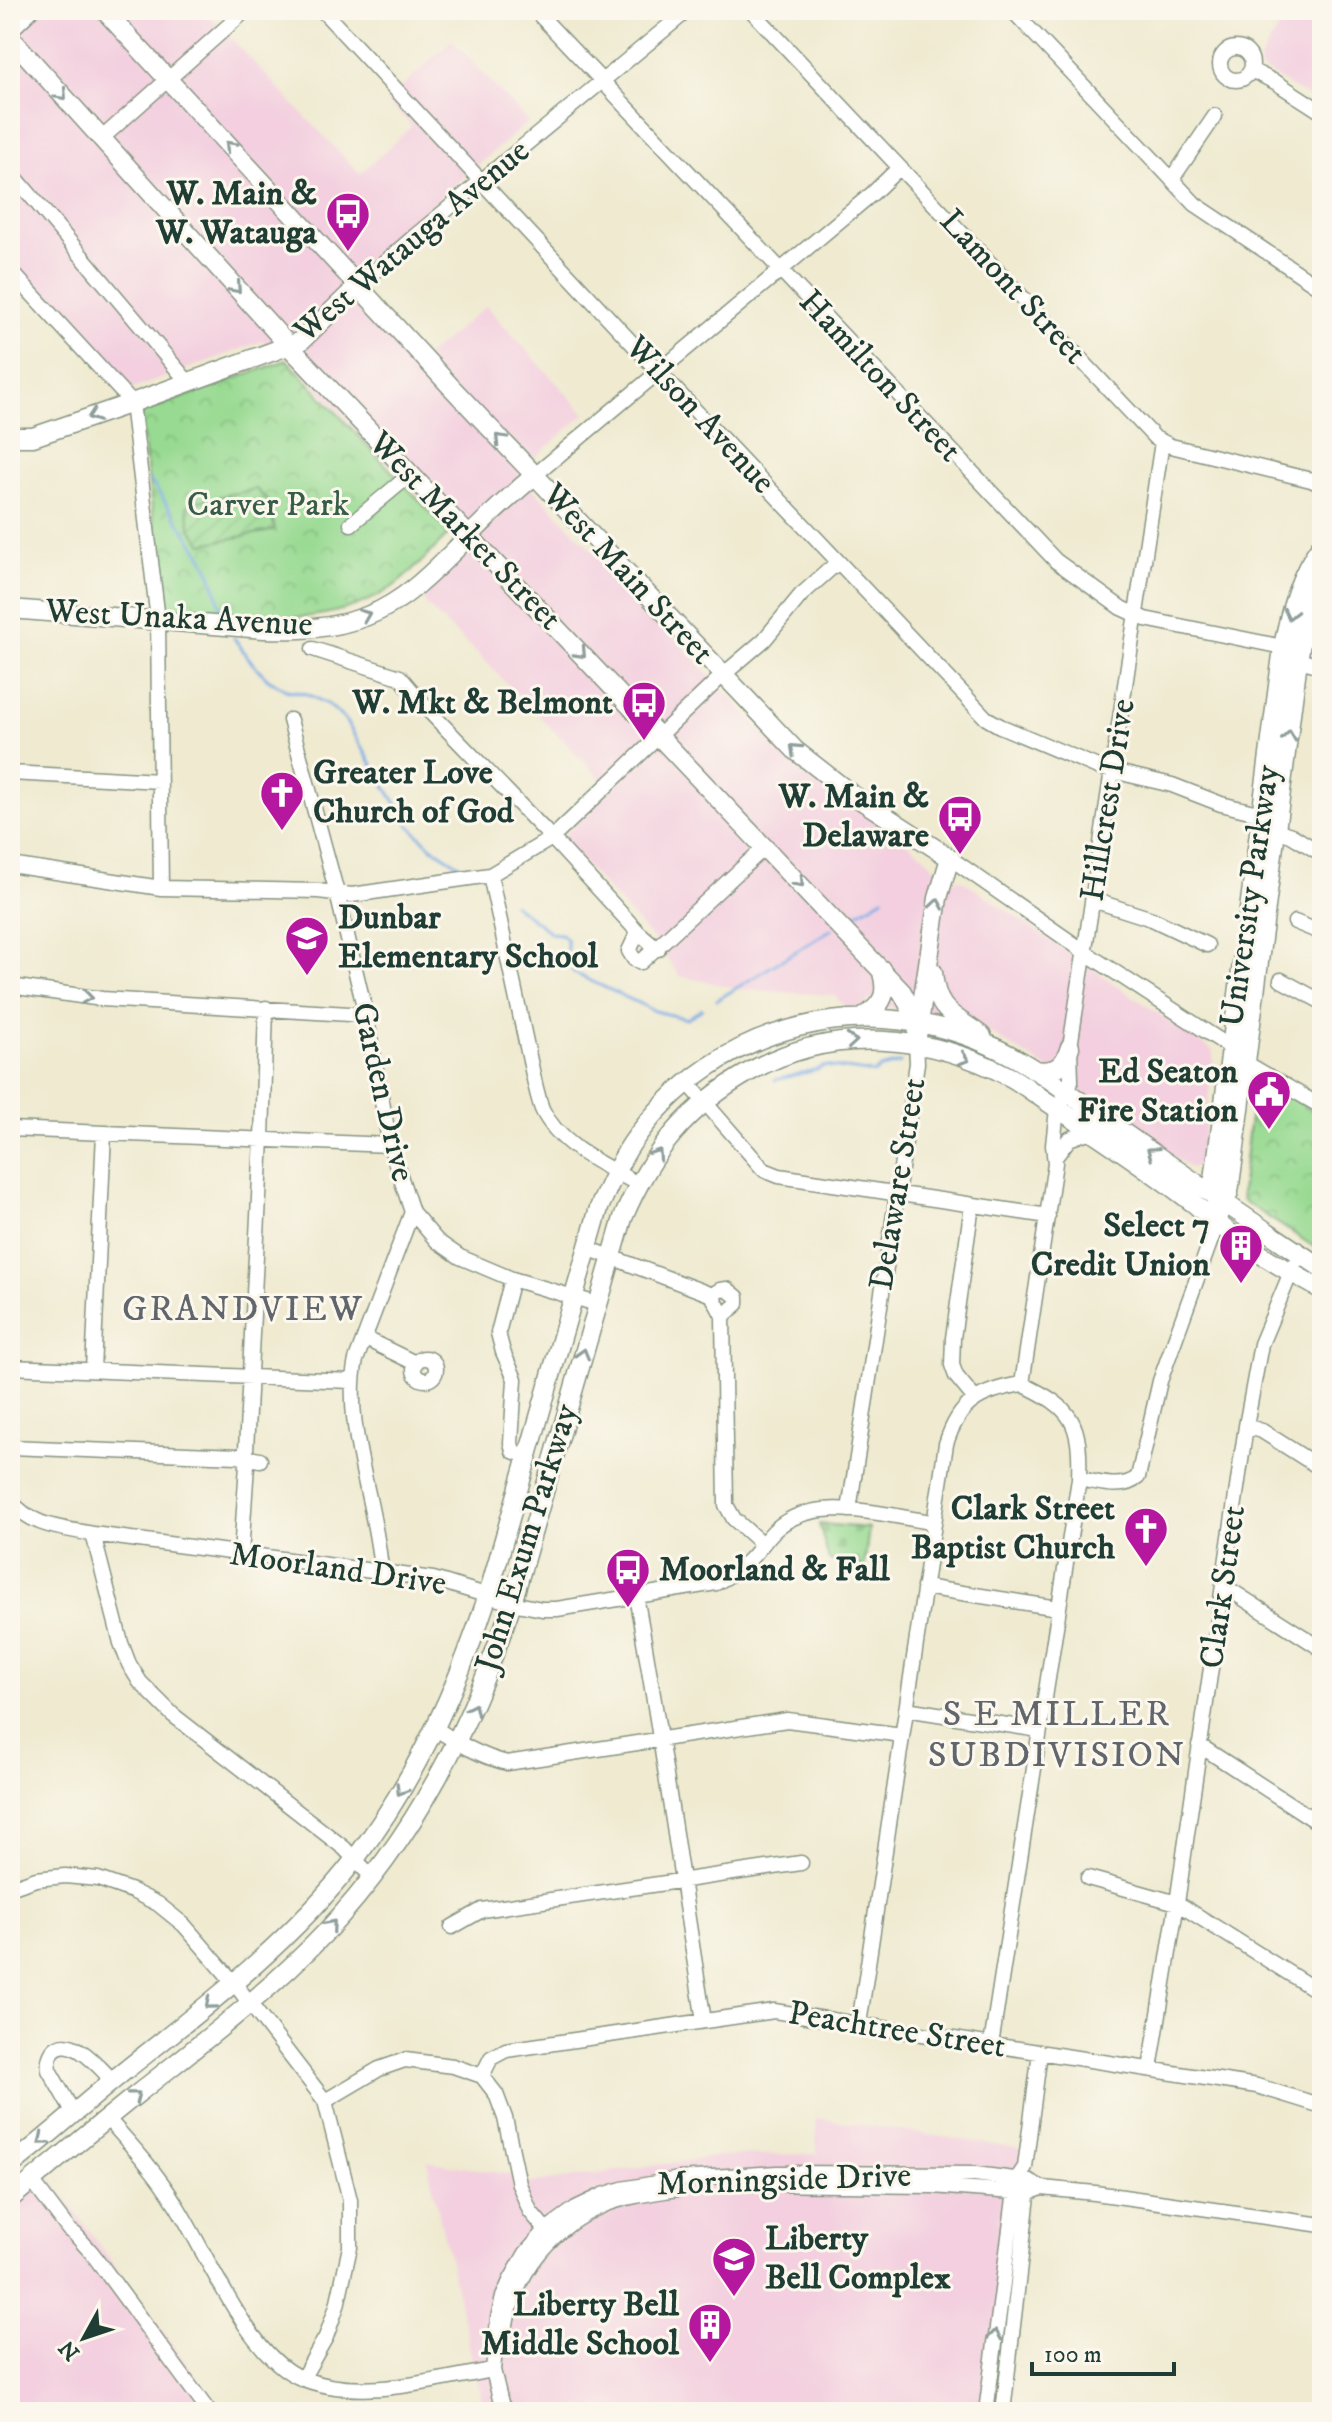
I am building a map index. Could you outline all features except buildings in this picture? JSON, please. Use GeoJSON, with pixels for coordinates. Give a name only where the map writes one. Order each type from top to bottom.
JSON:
{"type":"FeatureCollection","features":[{"type":"Feature","properties":{"kind":"main road","name":"West Main Street"},"geometry":{"type":"LineString","coordinates":[[104,10],[453,389],[795,750],[913,836],[950,858]]}},
{"type":"Feature","properties":{"kind":"main road","name":"West Market Street"},"geometry":{"type":"LineString","coordinates":[[10,34],[289,346],[881,969],[902,992],[919,1024]]}},
{"type":"Feature","properties":{"kind":"main road","name":"West Watauga Avenue"},"geometry":{"type":"LineString","coordinates":[[10,437],[33,437],[301,341],[359,285]]}},
{"type":"Feature","properties":{"kind":"main road","name":"West Unaka Avenue"},"geometry":{"type":"LineString","coordinates":[[10,609],[264,629],[304,630],[335,626],[369,615],[405,594],[535,475]]}},
{"type":"Feature","properties":{"kind":"main road","name":"University Parkway"},"geometry":{"type":"LineString","coordinates":[[1217,1223],[1220,1201],[1214,1180],[1283,647],[1299,584],[1322,544]]}},
{"type":"Feature","properties":{"kind":"main road","name":"University Parkway"},"geometry":{"type":"LineString","coordinates":[[1220,1201],[1229,1192],[1298,660],[1306,616],[1322,575]]}},
{"type":"Feature","properties":{"kind":"main road","name":"Delaware Street"},"geometry":{"type":"LineString","coordinates":[[916,1043],[938,898],[950,858]]}},
{"type":"Feature","properties":{"kind":"main road"},"geometry":{"type":"LineString","coordinates":[[931,951],[935,994],[940,1004],[1000,1050]]}},
{"type":"Feature","properties":{"kind":"main road"},"geometry":{"type":"LineString","coordinates":[[864,1017],[879,1006],[883,997],[885,983],[881,969]]}},
{"type":"Feature","properties":{"kind":"main road"},"geometry":{"type":"LineString","coordinates":[[902,992],[916,995],[925,985]]}},
{"type":"Feature","properties":{"kind":"main road","name":"John Exum Parkway"},"geometry":{"type":"LineString","coordinates":[[10,2166],[235,1984],[304,1917],[355,1859],[402,1789],[436,1729],[469,1653],[599,1208],[615,1171],[646,1124],[688,1083],[742,1046],[781,1030],[821,1021],[864,1017],[919,1024],[967,1036],[1000,1050],[1034,1070]]}},
{"type":"Feature","properties":{"kind":"main road","name":"John Exum Parkway"},"geometry":{"type":"LineString","coordinates":[[10,2199],[290,1968],[327,1931],[372,1877],[427,1797],[476,1703],[493,1661],[623,1218],[638,1184],[675,1129],[704,1102],[775,1058],[805,1048],[870,1039],[916,1043],[973,1062],[1062,1101]]}},
{"type":"Feature","properties":{"kind":"main road"},"geometry":{"type":"LineString","coordinates":[[1034,1070],[1046,1072],[1059,1067],[1066,1060],[1070,1047]]}},
{"type":"Feature","properties":{"kind":"main road"},"geometry":{"type":"LineString","coordinates":[[1034,1070],[1091,1131],[1246,1245],[1322,1290]]}},
{"type":"Feature","properties":{"kind":"main road"},"geometry":{"type":"LineString","coordinates":[[1062,1101],[1322,1268]]}},
{"type":"Feature","properties":{"kind":"street"},"geometry":{"type":"LineString","coordinates":[[10,34],[32,10]]}},
{"type":"Feature","properties":{"kind":"street"},"geometry":{"type":"LineString","coordinates":[[101,139],[246,10]]}},
{"type":"Feature","properties":{"kind":"street","name":"Wilson Avenue"},"geometry":{"type":"LineString","coordinates":[[322,10],[986,718],[1100,768],[1172,785],[1221,804],[1262,814]]}},
{"type":"Feature","properties":{"kind":"street","name":"Hamilton Street"},"geometry":{"type":"LineString","coordinates":[[535,10],[1056,561],[1121,608],[1145,619],[1283,647]]}},
{"type":"Feature","properties":{"kind":"street","name":"West Watauga Avenue"},"geometry":{"type":"LineString","coordinates":[[359,285],[688,10]]}},
{"type":"Feature","properties":{"kind":"street","name":"Lamont Street"},"geometry":{"type":"LineString","coordinates":[[751,10],[1155,438],[1182,449],[1301,477],[1322,485]]}},
{"type":"Feature","properties":{"kind":"street"},"geometry":{"type":"LineString","coordinates":[[1012,10],[1201,209],[1322,289]]}},
{"type":"Feature","properties":{"kind":"street"},"geometry":{"type":"LineString","coordinates":[[1251,70],[1322,112]]}},
{"type":"Feature","properties":{"kind":"street"},"geometry":{"type":"LineString","coordinates":[[1172,179],[1215,116]]}},
{"type":"Feature","properties":{"kind":"street"},"geometry":{"type":"LineString","coordinates":[[535,475],[899,168]]}},
{"type":"Feature","properties":{"kind":"street"},"geometry":{"type":"LineString","coordinates":[[10,171],[187,381]]}},
{"type":"Feature","properties":{"kind":"street"},"geometry":{"type":"LineString","coordinates":[[10,270],[132,403],[158,620],[161,888]]}},
{"type":"Feature","properties":{"kind":"street","name":"Hillcrest Drive"},"geometry":{"type":"LineString","coordinates":[[1022,1384],[1056,1156],[1053,1145],[1062,1101],[1071,1081],[1070,1047],[1162,442]]}},
{"type":"Feature","properties":{"kind":"street"},"geometry":{"type":"LineString","coordinates":[[351,524],[411,474]]}},
{"type":"Feature","properties":{"kind":"street"},"geometry":{"type":"LineString","coordinates":[[10,865],[161,888],[352,895],[490,875],[552,838],[723,675],[764,640],[801,595],[838,562]]}},
{"type":"Feature","properties":{"kind":"street"},"geometry":{"type":"LineString","coordinates":[[313,649],[400,677],[638,932],[658,949]]}},
{"type":"Feature","properties":{"kind":"street"},"geometry":{"type":"LineString","coordinates":[[1298,660],[1322,669]]}},
{"type":"Feature","properties":{"kind":"street","name":"Garden Drive"},"geometry":{"type":"LineString","coordinates":[[290,720],[366,1015],[390,1145],[412,1212],[437,1241],[460,1257],[512,1279],[597,1304]]}},
{"type":"Feature","properties":{"kind":"street"},"geometry":{"type":"LineString","coordinates":[[10,773],[160,781]]}},
{"type":"Feature","properties":{"kind":"street"},"geometry":{"type":"LineString","coordinates":[[1276,830],[1291,835],[1322,854]]}},
{"type":"Feature","properties":{"kind":"street"},"geometry":{"type":"LineString","coordinates":[[638,932],[629,951],[634,959],[641,962],[765,847]]}},
{"type":"Feature","properties":{"kind":"street","name":"West Main Street"},"geometry":{"type":"LineString","coordinates":[[950,858],[1086,953],[1230,1047]]}},
{"type":"Feature","properties":{"kind":"street"},"geometry":{"type":"LineString","coordinates":[[490,875],[542,1110],[556,1131],[573,1146],[638,1184]]}},
{"type":"Feature","properties":{"kind":"street"},"geometry":{"type":"LineString","coordinates":[[1093,900],[1152,919],[1207,945]]}},
{"type":"Feature","properties":{"kind":"street"},"geometry":{"type":"LineString","coordinates":[[1295,922],[1322,933]]}},
{"type":"Feature","properties":{"kind":"street"},"geometry":{"type":"LineString","coordinates":[[1281,980],[1322,1002]]}},
{"type":"Feature","properties":{"kind":"street"},"geometry":{"type":"LineString","coordinates":[[10,986],[102,999],[366,1015]]}},
{"type":"Feature","properties":{"kind":"street"},"geometry":{"type":"LineString","coordinates":[[241,1555],[253,1459],[251,1378],[266,1008]]}},
{"type":"Feature","properties":{"kind":"street","name":"Delaware Street"},"geometry":{"type":"LineString","coordinates":[[849,1510],[917,1060],[916,1043]]}},
{"type":"Feature","properties":{"kind":"street"},"geometry":{"type":"LineString","coordinates":[[1246,1063],[1322,1107]]}},
{"type":"Feature","properties":{"kind":"street"},"geometry":{"type":"LineString","coordinates":[[688,1083],[764,1170],[779,1176],[1048,1216]]}},
{"type":"Feature","properties":{"kind":"street"},"geometry":{"type":"LineString","coordinates":[[10,1129],[390,1145]]}},
{"type":"Feature","properties":{"kind":"street"},"geometry":{"type":"LineString","coordinates":[[1056,1156],[1069,1139],[1091,1131]]}},
{"type":"Feature","properties":{"kind":"street"},"geometry":{"type":"LineString","coordinates":[[93,1370],[104,1133]]}},
{"type":"Feature","properties":{"kind":"street"},"geometry":{"type":"LineString","coordinates":[[972,1205],[952,1365],[956,1376],[975,1399]]}},
{"type":"Feature","properties":{"kind":"street"},"geometry":{"type":"LineString","coordinates":[[381,1571],[351,1381],[412,1212]]}},
{"type":"Feature","properties":{"kind":"street"},"geometry":{"type":"LineString","coordinates":[[1079,1479],[1121,1485],[1130,1484],[1138,1477],[1160,1381],[1217,1223]]}},
{"type":"Feature","properties":{"kind":"street"},"geometry":{"type":"LineString","coordinates":[[587,1248],[712,1295],[723,1316],[726,1505],[734,1519],[762,1544]]}},
{"type":"Feature","properties":{"kind":"street","name":"Clark Street"},"geometry":{"type":"LineString","coordinates":[[1150,2069],[1246,1426],[1261,1344],[1290,1271],[1300,1254]]}},
{"type":"Feature","properties":{"kind":"street"},"geometry":{"type":"LineString","coordinates":[[512,1279],[498,1333],[515,1379],[511,1443],[513,1451],[528,1457]]}},
{"type":"Feature","properties":{"kind":"street"},"geometry":{"type":"LineString","coordinates":[[712,1295],[727,1289],[737,1297],[737,1304],[723,1316]]}},
{"type":"Feature","properties":{"kind":"street"},"geometry":{"type":"LineString","coordinates":[[364,1338],[415,1363]]}},
{"type":"Feature","properties":{"kind":"street"},"geometry":{"type":"LineString","coordinates":[[10,1367],[351,1381]]}},
{"type":"Feature","properties":{"kind":"street"},"geometry":{"type":"LineString","coordinates":[[859,2024],[946,1444],[952,1425],[963,1408],[981,1394],[1022,1384],[1051,1398],[1066,1413],[1075,1429],[1080,1451],[1079,1479],[991,2045]]}},
{"type":"Feature","properties":{"kind":"street"},"geometry":{"type":"LineString","coordinates":[[1246,1426],[1262,1431],[1322,1469]]}},
{"type":"Feature","properties":{"kind":"street"},"geometry":{"type":"LineString","coordinates":[[10,1447],[253,1459]]}},
{"type":"Feature","properties":{"kind":"street","name":"Moorland Drive"},"geometry":{"type":"LineString","coordinates":[[10,1500],[25,1517],[37,1523],[241,1555],[433,1579],[542,1609],[716,1583],[748,1562],[776,1528],[806,1512],[827,1508],[933,1522]]}},
{"type":"Feature","properties":{"kind":"street"},"geometry":{"type":"LineString","coordinates":[[93,1534],[121,1643],[140,1682],[173,1715],[344,1848],[372,1877]]}},
{"type":"Feature","properties":{"kind":"street"},"geometry":{"type":"LineString","coordinates":[[1224,1586],[1322,1649]]}},
{"type":"Feature","properties":{"kind":"street"},"geometry":{"type":"LineString","coordinates":[[924,1587],[1058,1608]]}},
{"type":"Feature","properties":{"kind":"street"},"geometry":{"type":"LineString","coordinates":[[636,1596],[662,1738],[704,2021]]}},
{"type":"Feature","properties":{"kind":"street"},"geometry":{"type":"LineString","coordinates":[[906,1709],[1039,1730]]}},
{"type":"Feature","properties":{"kind":"street"},"geometry":{"type":"LineString","coordinates":[[436,1729],[491,1759],[507,1763],[787,1720],[902,1735]]}},
{"type":"Feature","properties":{"kind":"street"},"geometry":{"type":"LineString","coordinates":[[1199,1745],[1322,1825]]}},
{"type":"Feature","properties":{"kind":"street"},"geometry":{"type":"LineString","coordinates":[[452,1927],[482,1910],[801,1863]]}},
{"type":"Feature","properties":{"kind":"street"},"geometry":{"type":"LineString","coordinates":[[10,1888],[36,1879],[65,1876],[98,1879],[158,1904],[184,1925],[235,1984],[325,2101],[350,2200],[350,2247],[337,2306],[326,2337],[302,2379]]}},
{"type":"Feature","properties":{"kind":"street"},"geometry":{"type":"LineString","coordinates":[[1088,1878],[1177,1903],[1322,1994]]}},
{"type":"Feature","properties":{"kind":"street","name":"Peachtree Street"},"geometry":{"type":"LineString","coordinates":[[482,2076],[491,2058],[506,2050],[774,2011],[1257,2086],[1322,2106]]}},
{"type":"Feature","properties":{"kind":"street"},"geometry":{"type":"LineString","coordinates":[[74,2114],[49,2070],[48,2063],[54,2049],[70,2045],[80,2050],[113,2081]]}},
{"type":"Feature","properties":{"kind":"street"},"geometry":{"type":"LineString","coordinates":[[1003,2412],[1040,2052]]}},
{"type":"Feature","properties":{"kind":"street"},"geometry":{"type":"LineString","coordinates":[[325,2101],[379,2069],[405,2060],[453,2066],[482,2076],[496,2094],[505,2118],[519,2184],[530,2211],[546,2230]]}},
{"type":"Feature","properties":{"kind":"street"},"geometry":{"type":"LineString","coordinates":[[107,2118],[174,2200],[239,2316],[281,2366],[302,2379],[334,2386],[382,2388],[403,2387],[498,2369],[501,2403],[505,2409]]}},
{"type":"Feature","properties":{"kind":"street","name":"Morningside Drive"},"geometry":{"type":"LineString","coordinates":[[498,2369],[498,2318],[503,2297],[519,2264],[546,2230],[576,2208],[603,2195],[645,2184],[777,2173],[975,2174],[1322,2225]]}},
{"type":"Feature","properties":{"kind":"street"},"geometry":{"type":"LineString","coordinates":[[32,2181],[69,2230],[92,2253],[209,2412]]}},
{"type":"Feature","properties":{"kind":"street"},"geometry":{"type":"LineString","coordinates":[[986,2412],[1026,2183]]}},
{"type":"Feature","properties":{"kind":"street","name":"Morningside Drive"},"geometry":{"type":"LineString","coordinates":[[498,2369],[507,2318],[524,2274],[539,2252],[561,2231],[581,2216],[606,2204],[652,2193],[722,2184],[963,2187],[1026,2183]]}},
{"type":"Feature","properties":{"kind":"shaded area"},"geometry":{"type":"Polygon","coordinates":[[[10,10],[204,10],[360,174],[412,126],[387,101],[452,40],[528,122],[342,281],[417,364],[486,306],[585,414],[518,472],[771,740],[812,776],[922,854],[949,883],[959,879],[965,882],[1212,1050],[1202,1155],[1198,1165],[1190,1168],[1039,1063],[952,1010],[934,1016],[899,1011],[870,999],[862,1007],[850,1010],[833,995],[745,990],[680,976],[651,937],[561,838],[611,789],[427,606],[421,593],[465,549],[453,536],[453,531],[291,360],[262,341],[127,391],[10,264],[10,10]]]}},
{"type":"Feature","properties":{"kind":"shaded area"},"geometry":{"type":"Polygon","coordinates":[[[1288,12],[1322,30],[1322,105],[1260,68],[1259,61],[1288,12]]]}},
{"type":"Feature","properties":{"kind":"shaded area","name":"Liberty Bell Complex"},"geometry":{"type":"Polygon","coordinates":[[[816,2118],[1029,2150],[995,2412],[484,2412],[427,2161],[524,2177],[527,2184],[719,2156],[817,2154],[816,2118]]]}},
{"type":"Feature","properties":{"kind":"shaded area"},"geometry":{"type":"Polygon","coordinates":[[[49,2176],[222,2412],[10,2412],[10,2208],[49,2176]]]}},
{"type":"Feature","properties":{"kind":"green space","name":"Carver Park"},"geometry":{"type":"Polygon","coordinates":[[[287,360],[450,533],[391,588],[365,602],[338,611],[311,616],[254,618],[168,611],[164,603],[140,413],[287,360]]]}},
{"type":"Feature","properties":{"kind":"green space"},"geometry":{"type":"Polygon","coordinates":[[[256,489],[268,501],[275,530],[203,544],[191,529],[187,507],[190,503],[256,489]]]}},
{"type":"Feature","properties":{"kind":"green space"},"geometry":{"type":"Polygon","coordinates":[[[1260,1084],[1270,1084],[1322,1117],[1322,1252],[1242,1200],[1253,1092],[1260,1084]]]}},
{"type":"Feature","properties":{"kind":"green space"},"geometry":{"type":"Polygon","coordinates":[[[819,1524],[869,1528],[864,1567],[829,1560],[819,1524]]]}},
{"type":"Feature","properties":{"kind":"waterway"},"geometry":{"type":"LineString","coordinates":[[150,480],[200,553],[211,574],[223,615]]}},
{"type":"Feature","properties":{"kind":"waterway"},"geometry":{"type":"LineString","coordinates":[[234,638],[268,679],[286,690],[307,694],[329,705],[345,720],[409,825],[431,847],[464,868]]}},
{"type":"Feature","properties":{"kind":"waterway"},"geometry":{"type":"LineString","coordinates":[[845,921],[883,898]]}},
{"type":"Feature","properties":{"kind":"waterway"},"geometry":{"type":"LineString","coordinates":[[513,904],[551,933],[561,934],[567,940],[567,958],[574,973],[655,1011],[687,1019],[702,1009]]}},
{"type":"Feature","properties":{"kind":"waterway"},"geometry":{"type":"LineString","coordinates":[[717,1000],[832,929]]}},
{"type":"Feature","properties":{"kind":"waterway"},"geometry":{"type":"LineString","coordinates":[[775,1080],[825,1066],[874,1073],[900,1063]]}},
{"type":"Feature","properties":{"kind":"place","name":"W. Main & W. Watauga"},"geometry":{"type":"Point","coordinates":[348,253]}},
{"type":"Feature","properties":{"kind":"place","name":"W. Mkt & Belmont"},"geometry":{"type":"Point","coordinates":[644,742]}},
{"type":"Feature","properties":{"kind":"place","name":"Greater Love Church of God"},"geometry":{"type":"Point","coordinates":[282,832]}},
{"type":"Feature","properties":{"kind":"place","name":"W. Main & Delaware"},"geometry":{"type":"Point","coordinates":[960,856]}},
{"type":"Feature","properties":{"kind":"place","name":"Dunbar Elementary School"},"geometry":{"type":"Point","coordinates":[307,977]}},
{"type":"Feature","properties":{"kind":"place","name":"Ed Seaton Fire Station"},"geometry":{"type":"Point","coordinates":[1269,1131]}},
{"type":"Feature","properties":{"kind":"place","name":"Select 7 Credit Union"},"geometry":{"type":"Point","coordinates":[1241,1285]}},
{"type":"Feature","properties":{"kind":"place","name":"Clark Street Baptist Church"},"geometry":{"type":"Point","coordinates":[1146,1568]}},
{"type":"Feature","properties":{"kind":"place","name":"Moorland & Fall"},"geometry":{"type":"Point","coordinates":[628,1609]}},
{"type":"Feature","properties":{"kind":"place","name":"Liberty Bell Complex"},"geometry":{"type":"Point","coordinates":[734,2298]}},
{"type":"Feature","properties":{"kind":"place","name":"Liberty Bell Middle School"},"geometry":{"type":"Point","coordinates":[710,2364]}},
{"type":"Feature","properties":{"kind":"district","name":"GRANDVIEW"},"geometry":{"type":"Point","coordinates":[243,1309]}},
{"type":"Feature","properties":{"kind":"district","name":"S E MILLER SUBDIVISION"},"geometry":{"type":"Point","coordinates":[1057,1734]}}]}
